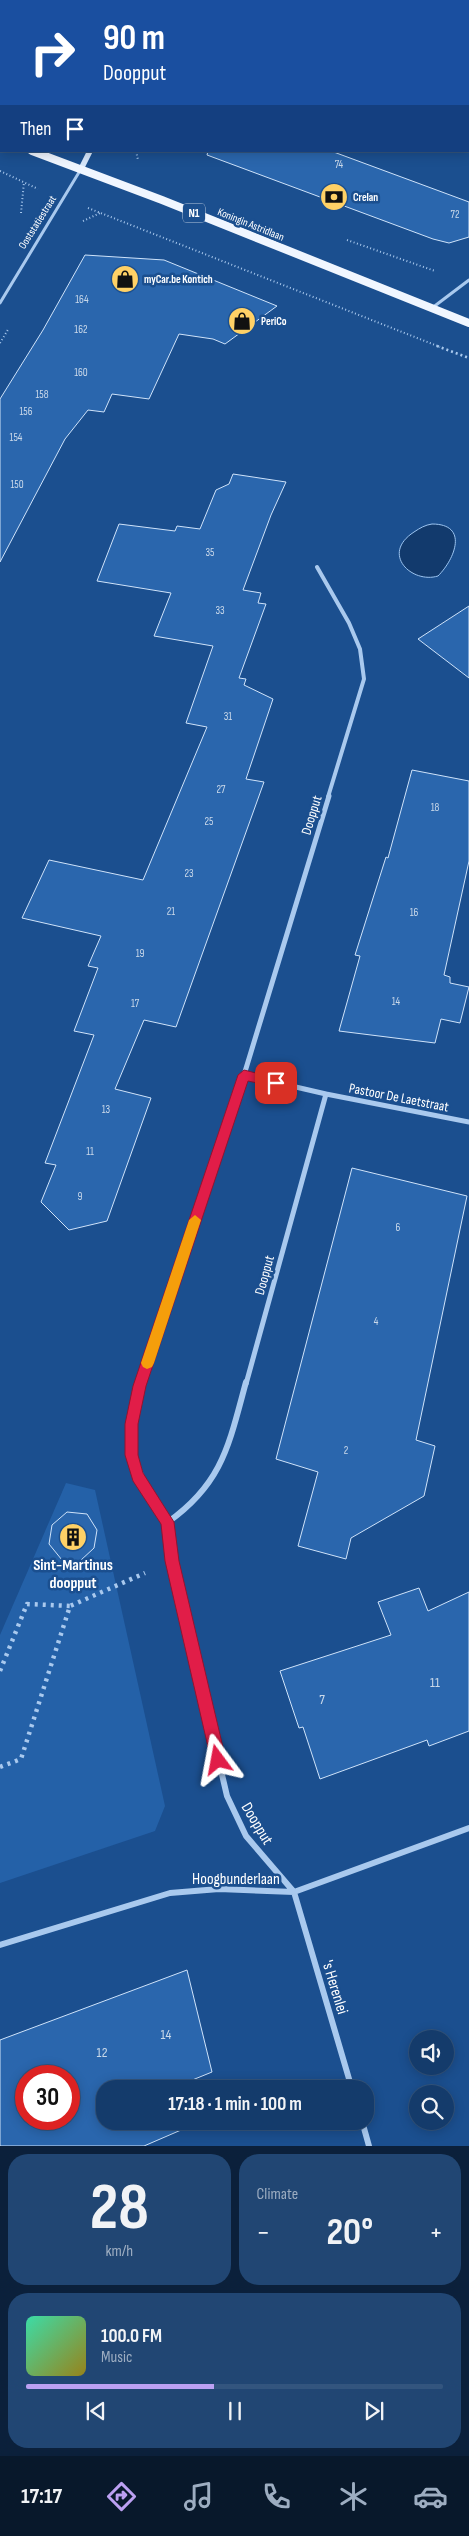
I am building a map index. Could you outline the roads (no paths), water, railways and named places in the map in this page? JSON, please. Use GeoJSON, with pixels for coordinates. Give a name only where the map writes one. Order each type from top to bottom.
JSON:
{"type":"FeatureCollection","features":[{"type":"Feature","properties":{"kind":"main road","name":"Koningin Astridlaan"},"geometry":{"type":"LineString","coordinates":[[35,152],[469,323]]}},
{"type":"Feature","properties":{"kind":"street","name":"Ooststatiestraat"},"geometry":{"type":"LineString","coordinates":[[0,303],[64,198],[90,152]]}},
{"type":"Feature","properties":{"kind":"street"},"geometry":{"type":"LineString","coordinates":[[432,308],[469,280]]}},
{"type":"Feature","properties":{"kind":"street","name":"Doopput"},"geometry":{"type":"LineString","coordinates":[[294,1892],[246,1836],[227,1796],[172,1561],[168,1522],[138,1476],[131,1455],[132,1424],[139,1386],[244,1075],[364,679],[360,649],[349,622],[317,568]]}},
{"type":"Feature","properties":{"kind":"street"},"geometry":{"type":"LineString","coordinates":[[244,1075],[326,1094]]}},
{"type":"Feature","properties":{"kind":"street","name":"Doopput"},"geometry":{"type":"LineString","coordinates":[[168,1522],[186,1510],[206,1491],[226,1454],[326,1094]]}},
{"type":"Feature","properties":{"kind":"street","name":"Pastoor De Laetstraat"},"geometry":{"type":"LineString","coordinates":[[326,1094],[469,1122]]}},
{"type":"Feature","properties":{"kind":"street","name":"Hoogbunderlaan"},"geometry":{"type":"LineString","coordinates":[[0,1945],[170,1893],[219,1889],[294,1892],[469,1828]]}},
{"type":"Feature","properties":{"kind":"street","name":"'s Herenlei"},"geometry":{"type":"LineString","coordinates":[[294,1892],[349,2080]]}},
{"type":"Feature","properties":{"kind":"street"},"geometry":{"type":"LineString","coordinates":[[365,2130],[369,2146]]}},
{"type":"Feature","properties":{"kind":"place","name":"Crelan"},"geometry":{"type":"Point","coordinates":[334,197]}},
{"type":"Feature","properties":{"kind":"place","name":"myCar.be Kontich"},"geometry":{"type":"Point","coordinates":[125,279]}},
{"type":"Feature","properties":{"kind":"place","name":"PeriCo"},"geometry":{"type":"Point","coordinates":[242,321]}},
{"type":"Feature","properties":{"kind":"place","name":"Sint-Martinus doopput"},"geometry":{"type":"Point","coordinates":[73,1537]}}]}
